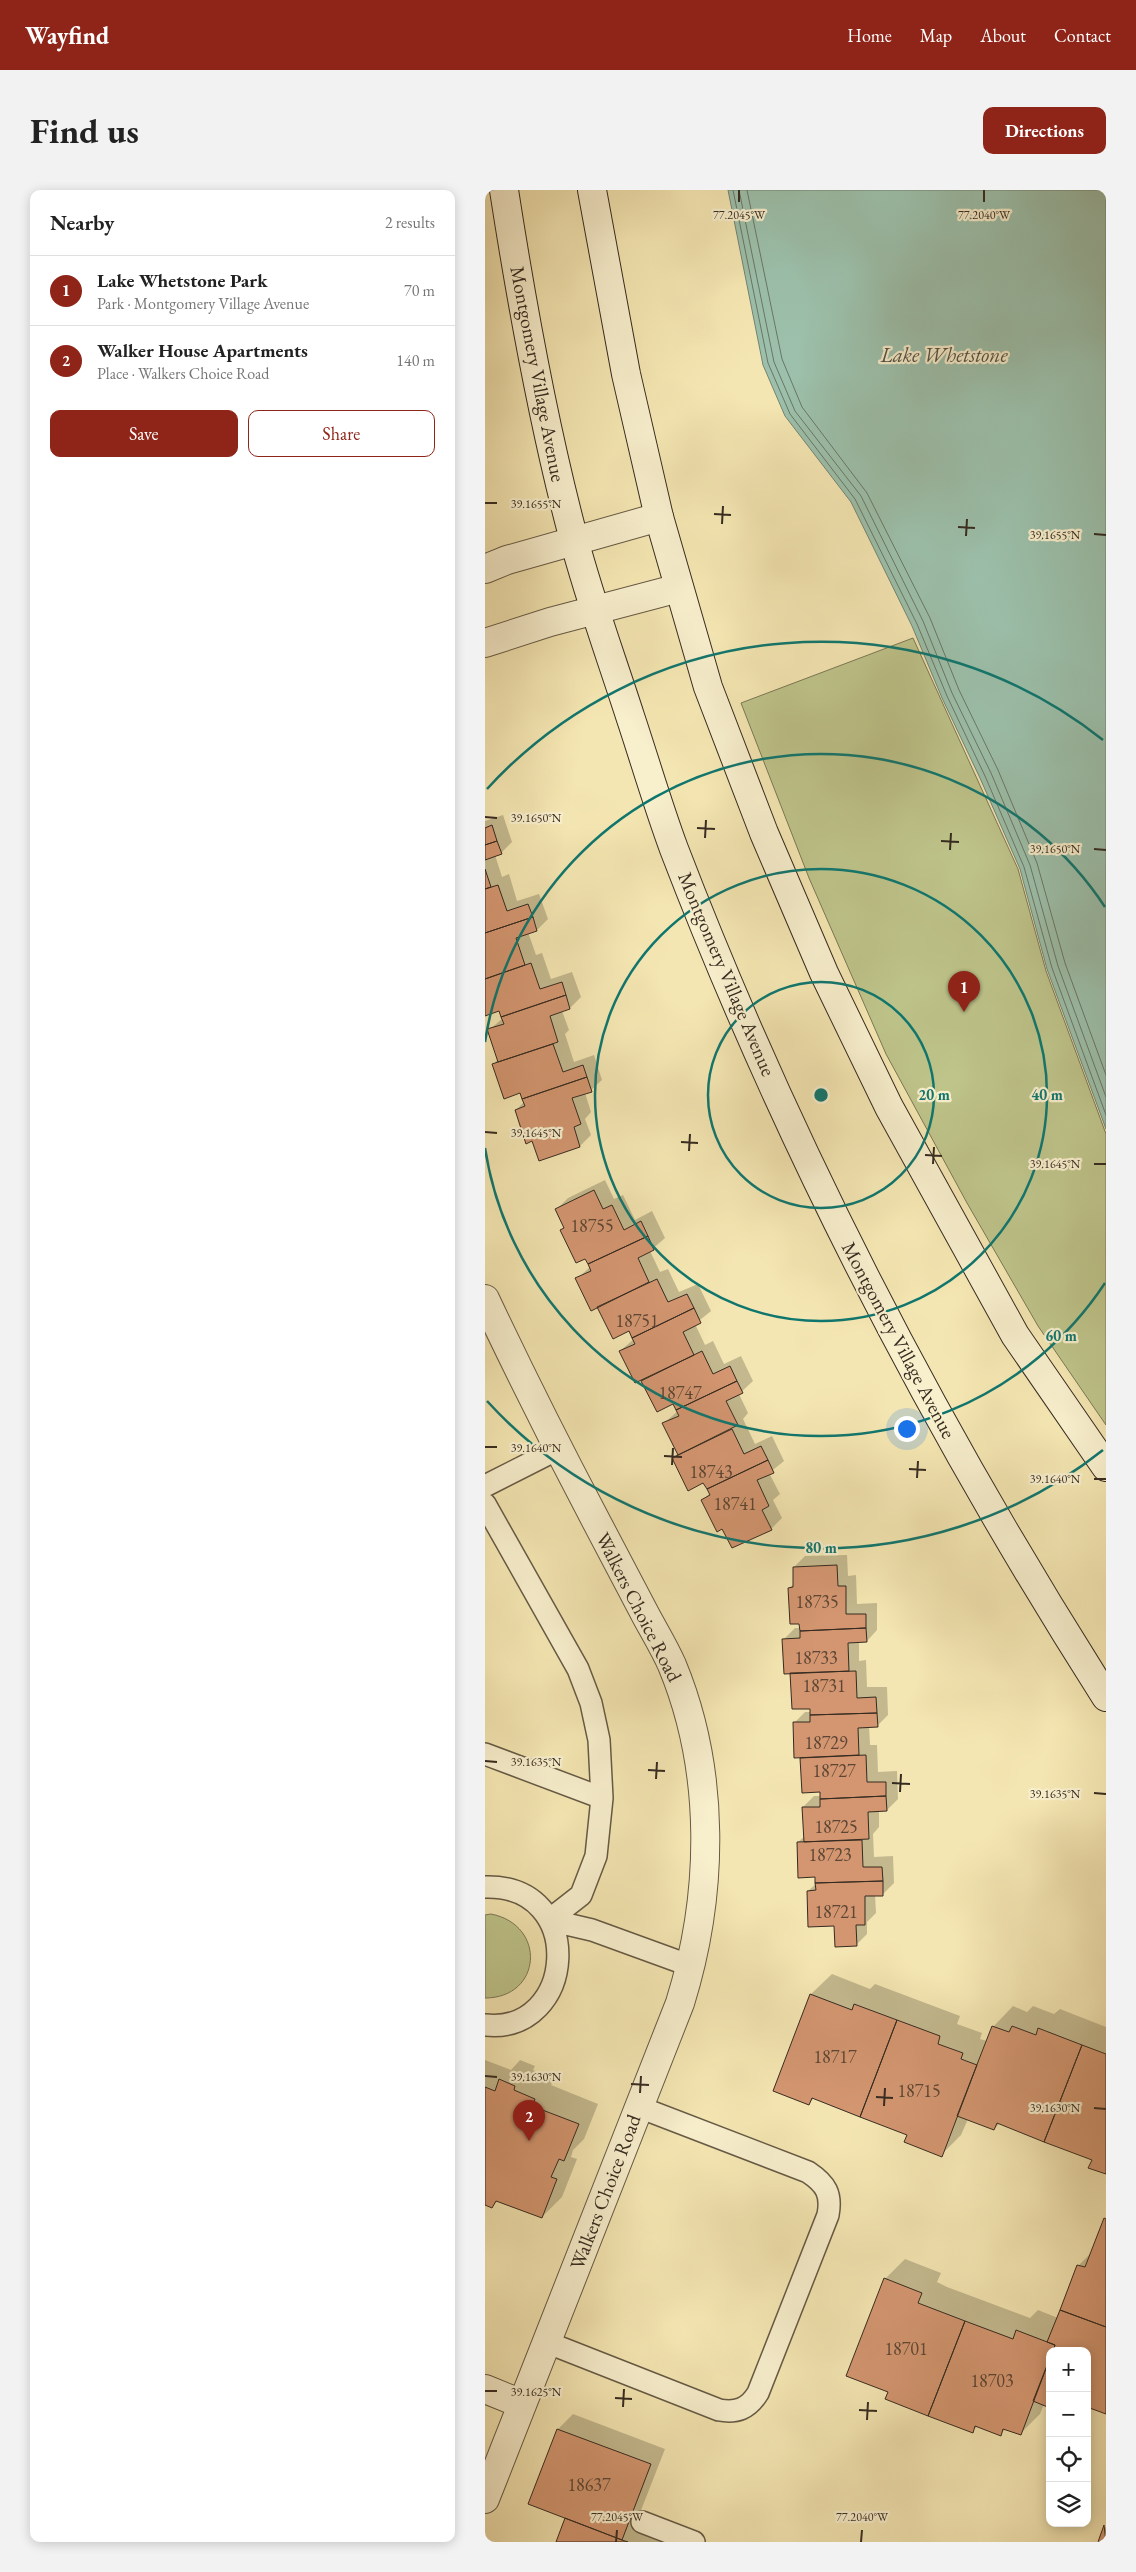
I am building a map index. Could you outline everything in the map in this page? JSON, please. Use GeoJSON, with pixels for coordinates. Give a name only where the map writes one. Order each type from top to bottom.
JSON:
{"type":"FeatureCollection","features":[{"type":"Feature","properties":{"kind":"main road","name":"Montgomery Village Avenue"},"geometry":{"type":"LineString","coordinates":[[504,190],[551,446],[574,540],[595,610],[673,845],[732,995],[824,1195],[913,1372],[987,1504],[1106,1697]]}},
{"type":"Feature","properties":{"kind":"main road"},"geometry":{"type":"LineString","coordinates":[[592,190],[626,374],[659,517],[708,687],[765,832],[824,974],[884,1098],[1015,1335],[1106,1467]]}},
{"type":"Feature","properties":{"kind":"main road"},"geometry":{"type":"LineString","coordinates":[[485,569],[507,560],[659,517]]}},
{"type":"Feature","properties":{"kind":"main road"},"geometry":{"type":"LineString","coordinates":[[485,643],[535,626],[679,588]]}},
{"type":"Feature","properties":{"kind":"main road","name":"Walkers Choice Road"},"geometry":{"type":"LineString","coordinates":[[485,1299],[558,1449],[671,1663],[692,1726],[701,1771],[705,1823],[704,1880],[691,1966],[680,2003],[485,2499]]}},
{"type":"Feature","properties":{"kind":"main road"},"geometry":{"type":"LineString","coordinates":[[485,2390],[522,2404]]}},
{"type":"Feature","properties":{"kind":"lane"},"geometry":{"type":"LineString","coordinates":[[485,1486],[558,1449]]}},
{"type":"Feature","properties":{"kind":"lane"},"geometry":{"type":"LineString","coordinates":[[485,1504],[578,1669],[585,1686],[599,1740],[602,1798],[597,1848],[586,1886],[574,1903],[549,1920]]}},
{"type":"Feature","properties":{"kind":"lane"},"geometry":{"type":"LineString","coordinates":[[485,1754],[602,1798]]}},
{"type":"Feature","properties":{"kind":"lane"},"geometry":{"type":"LineString","coordinates":[[485,1887],[511,1890],[526,1897],[539,1907],[549,1920],[557,1937],[559,1955],[557,1974],[550,1991],[538,2006],[523,2017],[506,2024],[485,2025]]}},
{"type":"Feature","properties":{"kind":"lane"},"geometry":{"type":"LineString","coordinates":[[549,1920],[592,1930],[691,1966]]}},
{"type":"Feature","properties":{"kind":"lane"},"geometry":{"type":"LineString","coordinates":[[546,2342],[719,2410],[731,2412],[743,2409],[752,2402],[758,2393],[828,2215],[830,2202],[828,2190],[820,2180],[808,2172],[639,2107]]}},
{"type":"Feature","properties":{"kind":"lane"},"geometry":{"type":"LineString","coordinates":[[642,2522],[694,2542]]}},
{"type":"Feature","properties":{"kind":"green space"},"geometry":{"type":"Polygon","coordinates":[[[913,638],[1018,869],[1046,971],[1106,1134],[1106,1425],[1038,1326],[967,1203],[886,1054],[809,878],[741,703],[913,638]]]}},
{"type":"Feature","properties":{"kind":"green space"},"geometry":{"type":"Polygon","coordinates":[[[491,1914],[509,1921],[522,1932],[529,1945],[530,1960],[527,1974],[518,1986],[504,1995],[485,1998],[485,1915],[491,1914]]]}},
{"type":"Feature","properties":{"kind":"water","name":"Lake Whetstone"},"geometry":{"type":"Polygon","coordinates":[[[728,190],[1106,190],[1106,1129],[1047,969],[1020,869],[942,698],[912,626],[851,502],[785,416],[763,365],[728,190]]]}},
{"type":"Feature","properties":{"kind":"building"},"geometry":{"type":"Polygon","coordinates":[[[492,825],[497,841],[485,845],[485,828],[492,825]]]}},
{"type":"Feature","properties":{"kind":"building"},"geometry":{"type":"Polygon","coordinates":[[[497,841],[502,854],[485,860],[485,845],[497,841]]]}},
{"type":"Feature","properties":{"kind":"building"},"geometry":{"type":"Polygon","coordinates":[[[485,869],[491,887],[485,889],[485,869]]]}},
{"type":"Feature","properties":{"kind":"building"},"geometry":{"type":"Polygon","coordinates":[[[498,885],[507,911],[528,904],[533,917],[485,933],[485,889],[498,885]]]}},
{"type":"Feature","properties":{"kind":"building"},"geometry":{"type":"Polygon","coordinates":[[[533,917],[537,931],[516,938],[525,965],[485,979],[485,933],[533,917]]]}},
{"type":"Feature","properties":{"kind":"building"},"geometry":{"type":"Polygon","coordinates":[[[531,963],[540,989],[562,982],[566,995],[501,1017],[499,1011],[485,1016],[485,979],[531,963]]]}},
{"type":"Feature","properties":{"kind":"building"},"geometry":{"type":"Polygon","coordinates":[[[566,995],[570,1009],[550,1016],[558,1042],[498,1062],[487,1029],[504,1024],[501,1017],[566,995]]]}},
{"type":"Feature","properties":{"kind":"building"},"geometry":{"type":"Polygon","coordinates":[[[553,1044],[563,1072],[583,1065],[587,1077],[522,1099],[520,1093],[504,1099],[492,1064],[553,1044]]]}},
{"type":"Feature","properties":{"kind":"building"},"geometry":{"type":"Polygon","coordinates":[[[587,1077],[592,1092],[572,1098],[581,1124],[574,1127],[580,1147],[539,1161],[532,1141],[526,1144],[515,1110],[525,1106],[522,1099],[587,1077]]]}},
{"type":"Feature","properties":{"kind":"building"},"geometry":{"type":"Polygon","coordinates":[[[594,1190],[603,1209],[612,1205],[624,1230],[641,1221],[648,1236],[588,1264],[585,1259],[576,1263],[560,1230],[564,1228],[555,1209],[594,1190]]]}},
{"type":"Feature","properties":{"kind":"building"},"geometry":{"type":"Polygon","coordinates":[[[648,1236],[654,1250],[638,1258],[649,1282],[591,1311],[575,1278],[591,1271],[588,1264],[648,1236]]]}},
{"type":"Feature","properties":{"kind":"building"},"geometry":{"type":"Polygon","coordinates":[[[657,1279],[668,1302],[687,1294],[694,1308],[632,1338],[629,1331],[613,1339],[597,1307],[657,1279]]]}},
{"type":"Feature","properties":{"kind":"building"},"geometry":{"type":"Polygon","coordinates":[[[694,1308],[701,1323],[683,1332],[694,1355],[635,1383],[619,1351],[635,1344],[632,1338],[694,1308]]]}},
{"type":"Feature","properties":{"kind":"building"},"geometry":{"type":"Polygon","coordinates":[[[702,1351],[713,1374],[730,1366],[737,1381],[676,1410],[673,1404],[657,1412],[641,1381],[702,1351]]]}},
{"type":"Feature","properties":{"kind":"building"},"geometry":{"type":"Polygon","coordinates":[[[737,1381],[743,1393],[726,1401],[738,1425],[678,1455],[662,1423],[679,1416],[676,1410],[737,1381]]]}},
{"type":"Feature","properties":{"kind":"building"},"geometry":{"type":"Polygon","coordinates":[[[732,1429],[744,1454],[761,1446],[768,1460],[707,1489],[703,1483],[688,1491],[672,1458],[732,1429]]]}},
{"type":"Feature","properties":{"kind":"building"},"geometry":{"type":"Polygon","coordinates":[[[768,1460],[774,1473],[757,1480],[769,1506],[762,1510],[772,1530],[732,1548],[722,1529],[717,1532],[701,1500],[710,1495],[707,1489],[768,1460]]]}},
{"type":"Feature","properties":{"kind":"building"},"geometry":{"type":"Polygon","coordinates":[[[837,1565],[838,1586],[846,1586],[846,1614],[866,1614],[866,1628],[800,1631],[799,1624],[790,1624],[788,1588],[793,1587],[793,1567],[837,1565]]]}},
{"type":"Feature","properties":{"kind":"building"},"geometry":{"type":"Polygon","coordinates":[[[866,1628],[867,1642],[848,1643],[849,1671],[784,1674],[782,1639],[800,1638],[800,1631],[866,1628]]]}},
{"type":"Feature","properties":{"kind":"building"},"geometry":{"type":"Polygon","coordinates":[[[856,1671],[857,1698],[876,1697],[877,1713],[810,1715],[810,1709],[792,1709],[790,1673],[856,1671]]]}},
{"type":"Feature","properties":{"kind":"building"},"geometry":{"type":"Polygon","coordinates":[[[877,1713],[878,1727],[858,1728],[859,1755],[794,1758],[793,1722],[810,1722],[810,1715],[877,1713]]]}},
{"type":"Feature","properties":{"kind":"building"},"geometry":{"type":"Polygon","coordinates":[[[866,1755],[867,1782],[886,1782],[886,1796],[820,1799],[820,1792],[802,1793],[800,1758],[866,1755]]]}},
{"type":"Feature","properties":{"kind":"building"},"geometry":{"type":"Polygon","coordinates":[[[886,1796],[887,1811],[868,1812],[869,1839],[804,1842],[802,1807],[820,1807],[820,1799],[886,1796]]]}},
{"type":"Feature","properties":{"kind":"building"},"geometry":{"type":"Polygon","coordinates":[[[862,1840],[863,1867],[882,1867],[883,1881],[815,1883],[815,1877],[798,1878],[797,1842],[862,1840]]]}},
{"type":"Feature","properties":{"kind":"building"},"geometry":{"type":"Polygon","coordinates":[[[883,1881],[883,1896],[865,1896],[865,1925],[856,1925],[857,1946],[835,1947],[834,1926],[808,1927],[807,1891],[816,1890],[815,1883],[883,1881]]]}},
{"type":"Feature","properties":{"kind":"building"},"geometry":{"type":"Polygon","coordinates":[[[810,1994],[852,2010],[854,2004],[897,2020],[860,2117],[812,2098],[809,2105],[773,2091],[810,1994]]]}},
{"type":"Feature","properties":{"kind":"building"},"geometry":{"type":"Polygon","coordinates":[[[897,2020],[940,2036],[938,2044],[963,2053],[961,2059],[977,2065],[942,2157],[904,2142],[907,2135],[860,2117],[897,2020]]]}},
{"type":"Feature","properties":{"kind":"building"},"geometry":{"type":"Polygon","coordinates":[[[992,2026],[1009,2032],[1012,2026],[1036,2035],[1038,2028],[1082,2045],[1044,2142],[997,2123],[994,2130],[957,2116],[992,2026]]]}},
{"type":"Feature","properties":{"kind":"building"},"geometry":{"type":"Polygon","coordinates":[[[1082,2045],[1106,2054],[1106,2174],[1088,2168],[1092,2160],[1044,2142],[1082,2045]]]}},
{"type":"Feature","properties":{"kind":"building"},"geometry":{"type":"Polygon","coordinates":[[[499,2079],[515,2086],[514,2090],[535,2099],[532,2106],[579,2124],[564,2161],[559,2159],[551,2177],[557,2179],[542,2218],[496,2201],[492,2208],[485,2205],[485,2087],[495,2091],[499,2079]]]}},
{"type":"Feature","properties":{"kind":"building"},"geometry":{"type":"Polygon","coordinates":[[[1104,2218],[1106,2219],[1106,2327],[1060,2310],[1077,2265],[1085,2267],[1104,2218]]]}},
{"type":"Feature","properties":{"kind":"building"},"geometry":{"type":"Polygon","coordinates":[[[884,2278],[922,2293],[918,2303],[965,2321],[928,2416],[885,2399],[888,2392],[846,2376],[884,2278]]]}},
{"type":"Feature","properties":{"kind":"building"},"geometry":{"type":"Polygon","coordinates":[[[1060,2310],[1106,2327],[1106,2414],[1091,2408],[1091,2347],[1054,2347],[1055,2345],[1047,2342],[1060,2310]]]}},
{"type":"Feature","properties":{"kind":"building"},"geometry":{"type":"Polygon","coordinates":[[[965,2321],[1013,2339],[1016,2330],[1055,2345],[1054,2347],[1046,2347],[1046,2369],[1021,2435],[1003,2429],[1001,2436],[975,2426],[973,2433],[928,2416],[965,2321]]]}},
{"type":"Feature","properties":{"kind":"building"},"geometry":{"type":"Polygon","coordinates":[[[1046,2368],[1046,2406],[1033,2401],[1046,2368]]]}},
{"type":"Feature","properties":{"kind":"building"},"geometry":{"type":"Polygon","coordinates":[[[557,2429],[651,2464],[622,2540],[528,2504],[557,2429]]]}},
{"type":"Feature","properties":{"kind":"building"},"geometry":{"type":"Polygon","coordinates":[[[565,2518],[622,2540],[628,2542],[556,2542],[565,2518]]]}},
{"type":"Feature","properties":{"kind":"building"},"geometry":{"type":"Polygon","coordinates":[[[1104,2525],[1106,2542],[1098,2542],[1104,2525]]]}},
{"type":"Feature","properties":{"kind":"place","name":"Lake Whetstone Park"},"geometry":{"type":"Point","coordinates":[964,1012]}},
{"type":"Feature","properties":{"kind":"place","name":"Walker House Apartments"},"geometry":{"type":"Point","coordinates":[529,2141]}}]}
